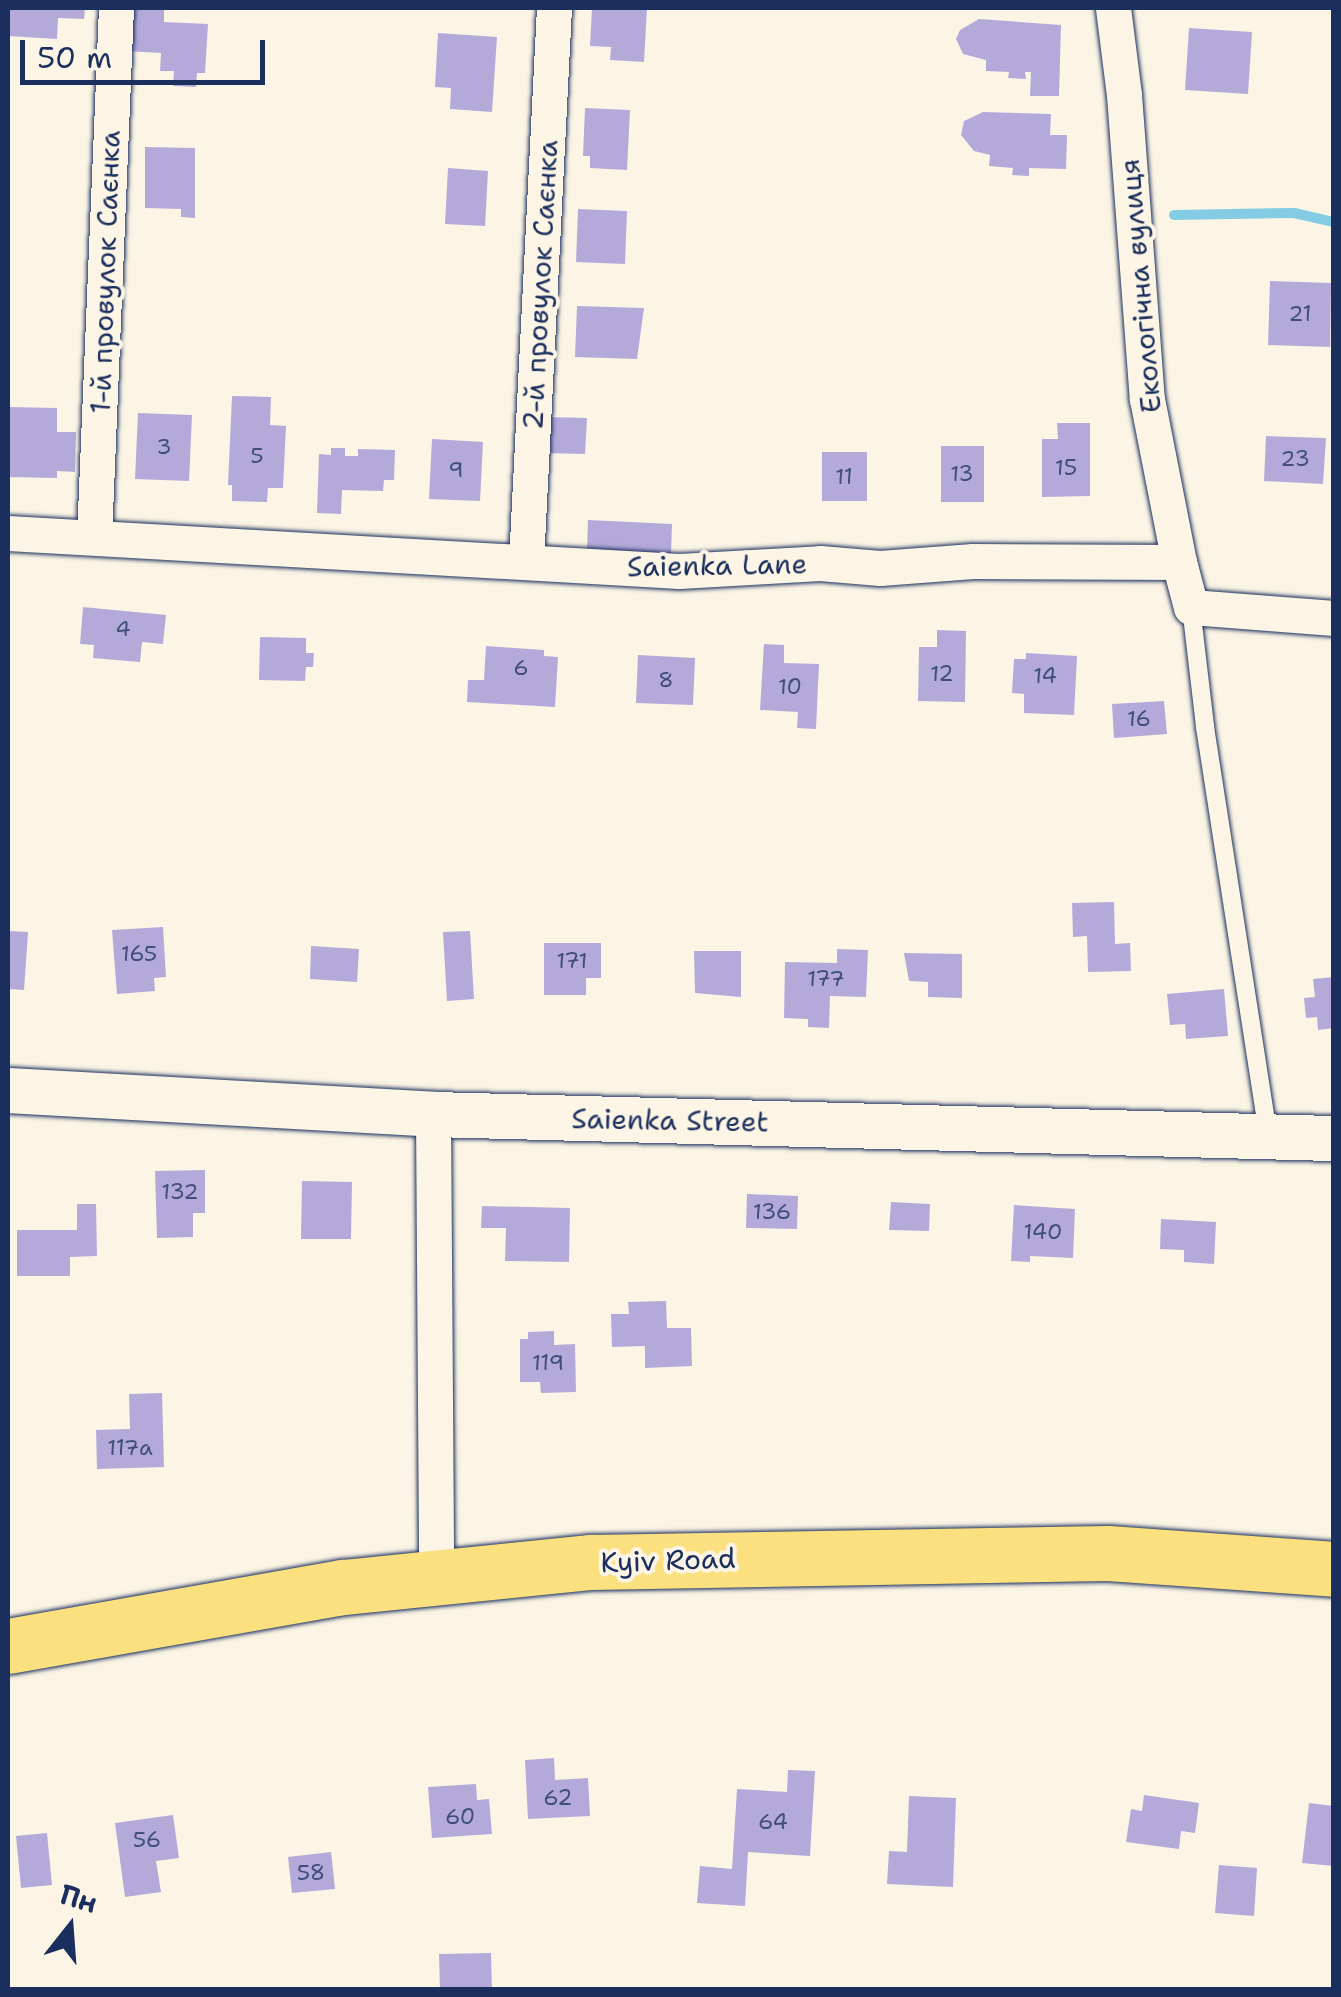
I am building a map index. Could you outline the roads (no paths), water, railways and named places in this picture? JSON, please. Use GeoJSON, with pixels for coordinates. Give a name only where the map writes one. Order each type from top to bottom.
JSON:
{"type":"FeatureCollection","features":[{"type":"Feature","properties":{"kind":"main road","name":"Kyiv Road"},"geometry":{"type":"LineString","coordinates":[[8,1646],[272,1598],[436,1576],[591,1562],[1108,1553],[1334,1569]]}},
{"type":"Feature","properties":{"kind":"street","name":"1-й провулок Саєнка"},"geometry":{"type":"LineString","coordinates":[[94,536],[116,8]]}},
{"type":"Feature","properties":{"kind":"street","name":"2-й провулок Саєнка"},"geometry":{"type":"LineString","coordinates":[[526,562],[554,8]]}},
{"type":"Feature","properties":{"kind":"street","name":"Екологічна вулиця"},"geometry":{"type":"LineString","coordinates":[[1112,8],[1124,95],[1147,399],[1178,562]]}},
{"type":"Feature","properties":{"kind":"street","name":"Saienka Lane"},"geometry":{"type":"LineString","coordinates":[[8,533],[679,571],[802,564],[880,568],[973,561],[1178,562]]}},
{"type":"Feature","properties":{"kind":"street"},"geometry":{"type":"LineString","coordinates":[[1178,562],[1192,607],[1334,618]]}},
{"type":"Feature","properties":{"kind":"street","name":"Saienka Street"},"geometry":{"type":"LineString","coordinates":[[8,1090],[433,1114],[1334,1138]]}},
{"type":"Feature","properties":{"kind":"street"},"geometry":{"type":"LineString","coordinates":[[433,1114],[436,1576]]}},
{"type":"Feature","properties":{"kind":"lane"},"geometry":{"type":"LineString","coordinates":[[1192,607],[1205,727],[1268,1134]]}},
{"type":"Feature","properties":{"kind":"waterway"},"geometry":{"type":"LineString","coordinates":[[1174,215],[1294,213],[1334,222]]}}]}
